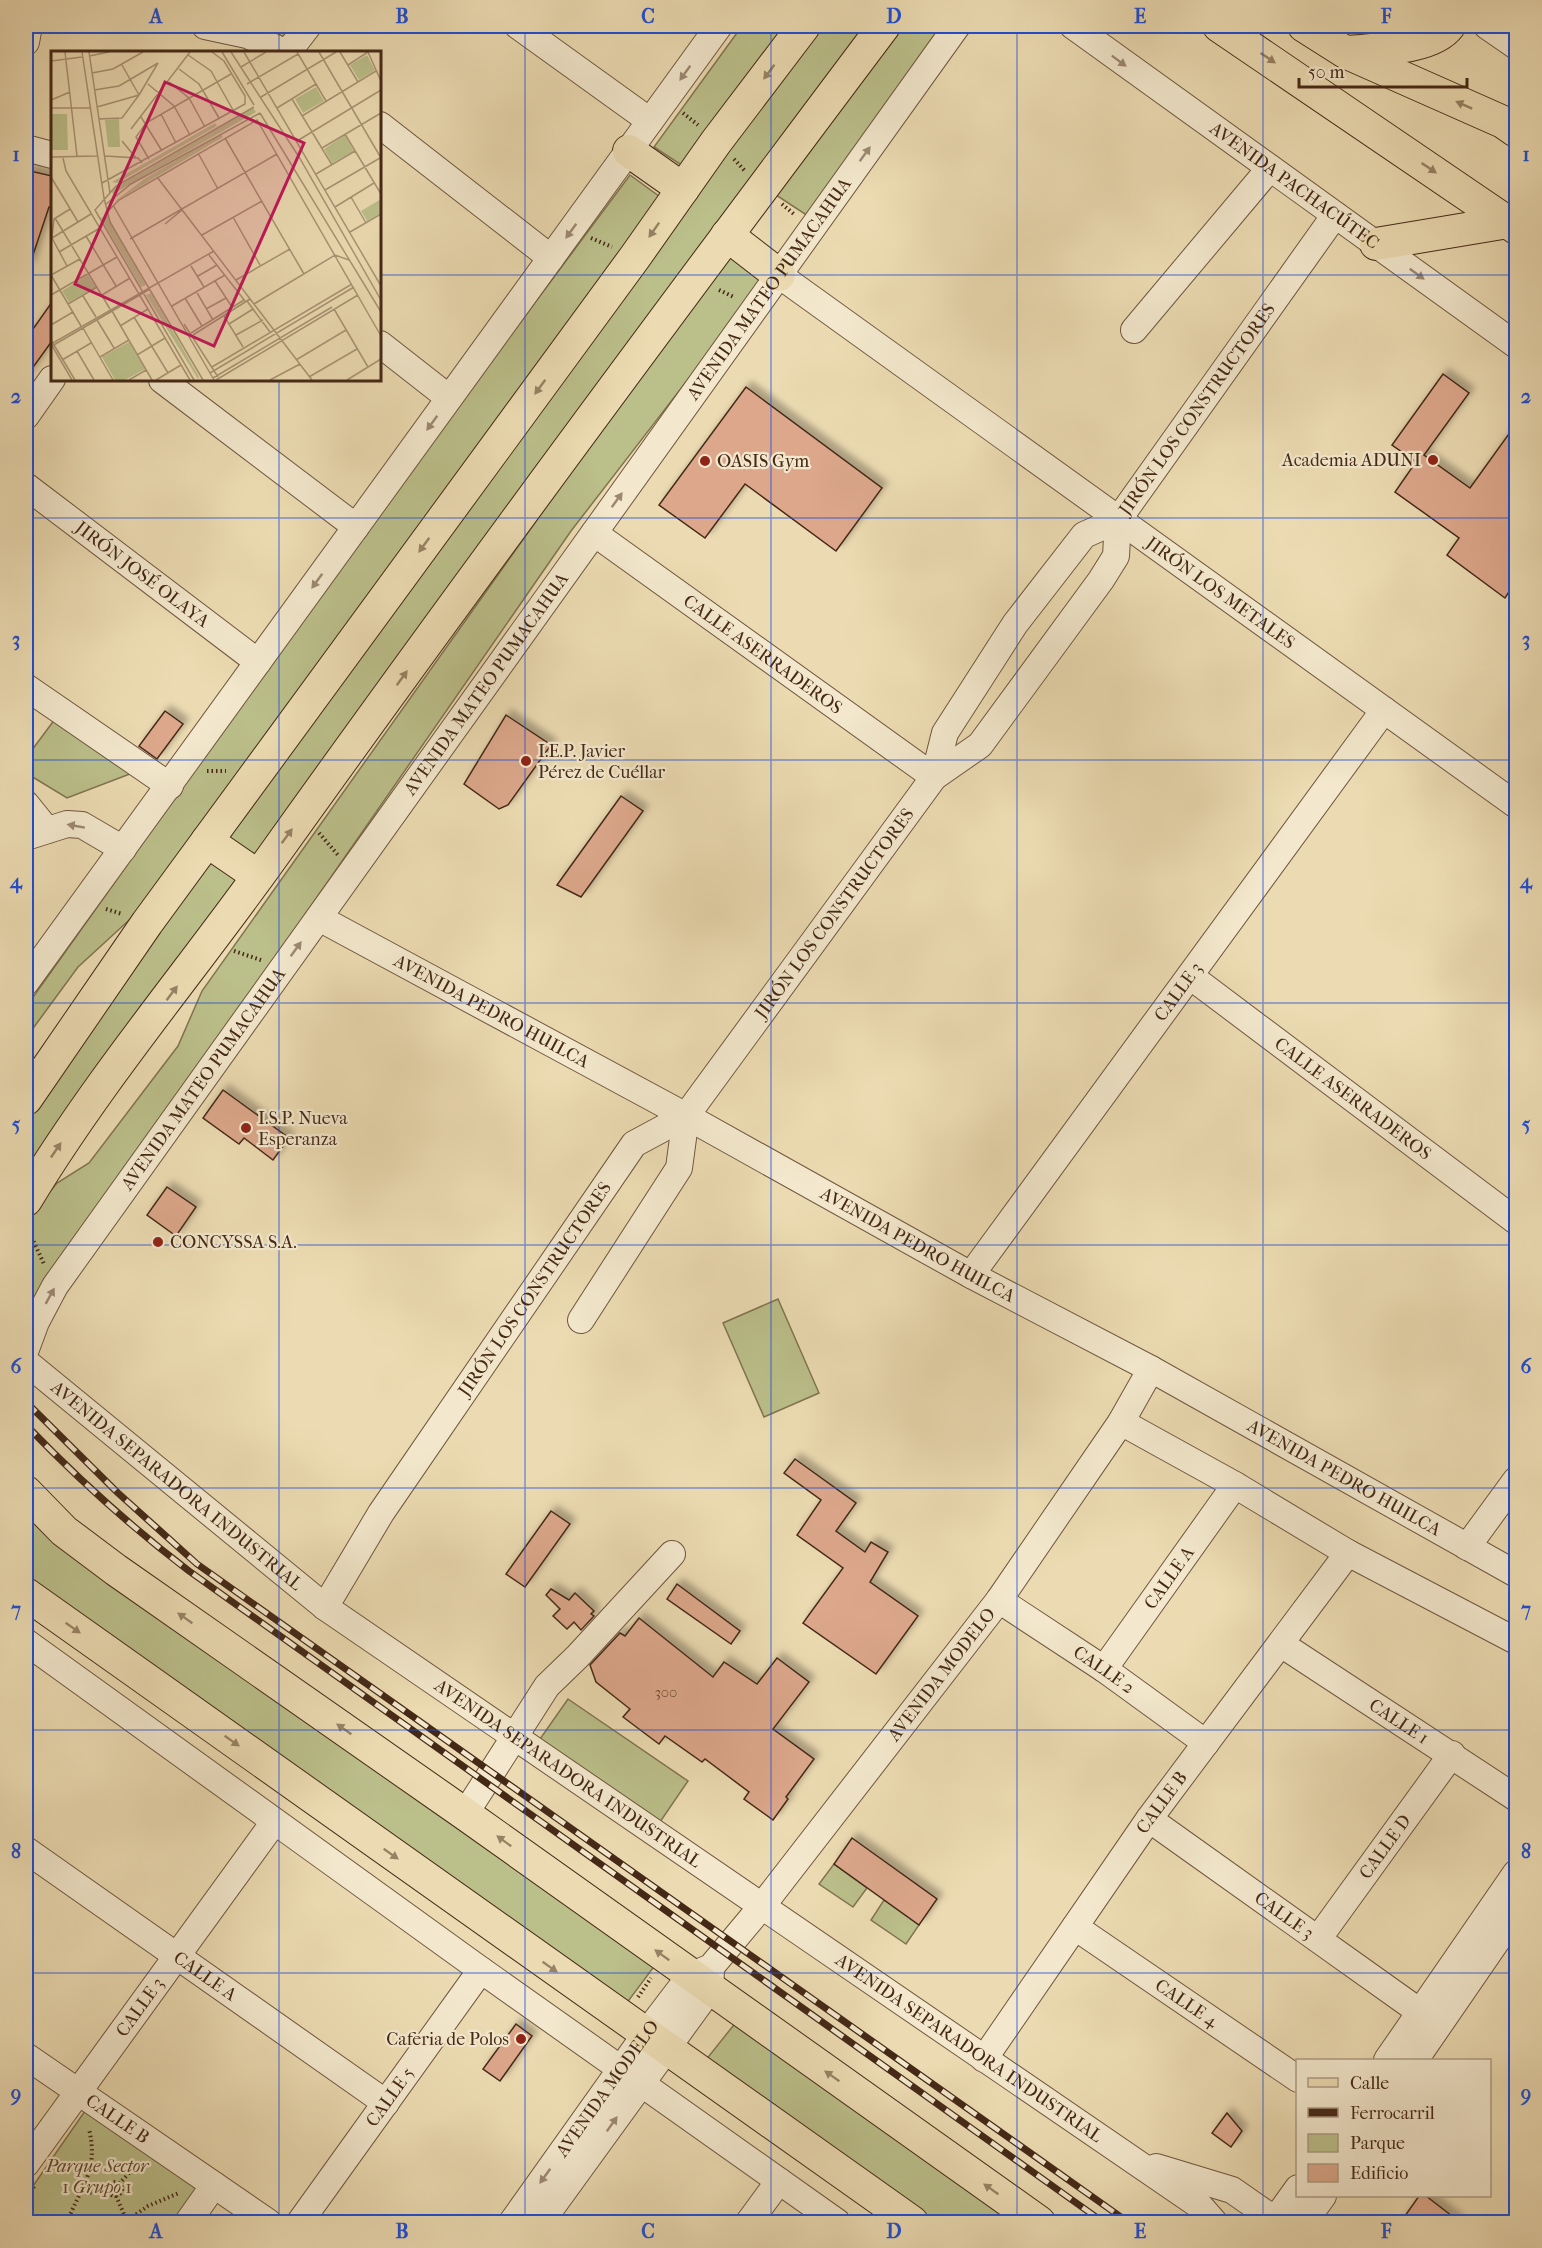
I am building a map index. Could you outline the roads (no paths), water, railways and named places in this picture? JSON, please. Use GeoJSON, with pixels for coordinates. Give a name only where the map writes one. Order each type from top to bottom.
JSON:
{"type":"FeatureCollection","features":[{"type":"Feature","properties":{"kind":"main road"},"geometry":{"type":"LineString","coordinates":[[26,1099],[147,923],[635,257],[716,142],[804,26]]}},
{"type":"Feature","properties":{"kind":"main road"},"geometry":{"type":"LineString","coordinates":[[26,1200],[51,1157],[99,1089],[210,943],[727,235],[884,26]]}},
{"type":"Feature","properties":{"kind":"main road"},"geometry":{"type":"LineString","coordinates":[[1219,26],[1512,225]]}},
{"type":"Feature","properties":{"kind":"main road"},"geometry":{"type":"LineString","coordinates":[[1304,26],[1345,52],[1493,118],[1516,131]]}},
{"type":"Feature","properties":{"kind":"main road"},"geometry":{"type":"LineString","coordinates":[[1345,52],[1402,47],[1432,38],[1444,32],[1449,26]]}},
{"type":"Feature","properties":{"kind":"main road"},"geometry":{"type":"LineString","coordinates":[[629,151],[683,189]]}},
{"type":"Feature","properties":{"kind":"main road"},"geometry":{"type":"LineString","coordinates":[[1376,244],[1512,225]]}},
{"type":"Feature","properties":{"kind":"main road"},"geometry":{"type":"LineString","coordinates":[[727,235],[778,275]]}},
{"type":"Feature","properties":{"kind":"main road"},"geometry":{"type":"LineString","coordinates":[[207,841],[258,876]]}},
{"type":"Feature","properties":{"kind":"main road"},"geometry":{"type":"LineString","coordinates":[[26,1492],[64,1531],[108,1564],[465,1814],[704,1977],[1039,2223]]}},
{"type":"Feature","properties":{"kind":"main road"},"geometry":{"type":"LineString","coordinates":[[26,1594],[912,2223]]}},
{"type":"Feature","properties":{"kind":"street"},"geometry":{"type":"LineString","coordinates":[[26,42],[29,26]]}},
{"type":"Feature","properties":{"kind":"street"},"geometry":{"type":"LineString","coordinates":[[205,26],[247,35],[285,51]]}},
{"type":"Feature","properties":{"kind":"street"},"geometry":{"type":"LineString","coordinates":[[288,51],[308,26]]}},
{"type":"Feature","properties":{"kind":"street"},"geometry":{"type":"LineString","coordinates":[[518,26],[650,121]]}},
{"type":"Feature","properties":{"kind":"street"},"geometry":{"type":"LineString","coordinates":[[26,982],[719,26]]}},
{"type":"Feature","properties":{"kind":"street","name":"AVENIDA MATEO PUMACAHUA"},"geometry":{"type":"LineString","coordinates":[[26,1349],[36,1322],[55,1286],[957,26]]}},
{"type":"Feature","properties":{"kind":"street","name":"AVENIDA PACHACÚTEC"},"geometry":{"type":"LineString","coordinates":[[1072,26],[1516,345]]}},
{"type":"Feature","properties":{"kind":"street"},"geometry":{"type":"LineString","coordinates":[[1487,26],[1516,46]]}},
{"type":"Feature","properties":{"kind":"street"},"geometry":{"type":"LineString","coordinates":[[381,126],[551,258]]}},
{"type":"Feature","properties":{"kind":"street"},"geometry":{"type":"LineString","coordinates":[[26,148],[51,156]]}},
{"type":"Feature","properties":{"kind":"street"},"geometry":{"type":"LineString","coordinates":[[1134,330],[1270,168]]}},
{"type":"Feature","properties":{"kind":"street","name":"JIRÓN LOS CONSTRUCTORES"},"geometry":{"type":"LineString","coordinates":[[325,1607],[381,1513],[634,1144],[686,1116],[934,777],[980,745],[1101,580],[1116,556],[1118,520],[1335,215]]}},
{"type":"Feature","properties":{"kind":"street","name":"JIRÓN LOS METALES"},"geometry":{"type":"LineString","coordinates":[[778,275],[1516,805]]}},
{"type":"Feature","properties":{"kind":"street"},"geometry":{"type":"LineString","coordinates":[[381,345],[449,398]]}},
{"type":"Feature","properties":{"kind":"street"},"geometry":{"type":"LineString","coordinates":[[26,416],[51,380]]}},
{"type":"Feature","properties":{"kind":"street"},"geometry":{"type":"LineString","coordinates":[[163,381],[356,527]]}},
{"type":"Feature","properties":{"kind":"street","name":"JIRÓN JOSÉ OLAYA"},"geometry":{"type":"LineString","coordinates":[[26,486],[258,662]]}},
{"type":"Feature","properties":{"kind":"street"},"geometry":{"type":"LineString","coordinates":[[934,777],[945,733],[1015,624],[1084,535],[1118,520]]}},
{"type":"Feature","properties":{"kind":"street","name":"CALLE ASERRADEROS"},"geometry":{"type":"LineString","coordinates":[[594,533],[934,777]]}},
{"type":"Feature","properties":{"kind":"street"},"geometry":{"type":"LineString","coordinates":[[26,687],[175,778]]}},
{"type":"Feature","properties":{"kind":"street","name":"CALLE 3"},"geometry":{"type":"LineString","coordinates":[[971,1275],[1384,710]]}},
{"type":"Feature","properties":{"kind":"street"},"geometry":{"type":"LineString","coordinates":[[26,804],[36,834],[68,824],[82,825],[123,849]]}},
{"type":"Feature","properties":{"kind":"street","name":"AVENIDA PEDRO HUILCA"},"geometry":{"type":"LineString","coordinates":[[319,918],[686,1116],[971,1275],[1151,1369],[1516,1574]]}},
{"type":"Feature","properties":{"kind":"street","name":"CALLE ASERRADEROS"},"geometry":{"type":"LineString","coordinates":[[1190,976],[1516,1221]]}},
{"type":"Feature","properties":{"kind":"street"},"geometry":{"type":"LineString","coordinates":[[580,1320],[679,1168],[686,1116]]}},
{"type":"Feature","properties":{"kind":"street","name":"AVENIDA SEPARADORA INDUSTRIAL"},"geometry":{"type":"LineString","coordinates":[[26,1362],[325,1607],[1200,2206],[1214,2223]]}},
{"type":"Feature","properties":{"kind":"street","name":"AVENIDA MODELO"},"geometry":{"type":"LineString","coordinates":[[512,2223],[631,2076],[704,1977],[762,1906],[999,1600],[1121,1422],[1151,1369]]}},
{"type":"Feature","properties":{"kind":"street"},"geometry":{"type":"LineString","coordinates":[[1121,1422],[1235,1485],[1348,1552],[1516,1641]]}},
{"type":"Feature","properties":{"kind":"street"},"geometry":{"type":"LineString","coordinates":[[1467,1546],[1516,1480]]}},
{"type":"Feature","properties":{"kind":"street","name":"CALLE A"},"geometry":{"type":"LineString","coordinates":[[1104,1669],[1235,1485]]}},
{"type":"Feature","properties":{"kind":"street","name":"CALLE B"},"geometry":{"type":"LineString","coordinates":[[984,2059],[1149,1820],[1348,1552]]}},
{"type":"Feature","properties":{"kind":"street"},"geometry":{"type":"LineString","coordinates":[[465,1814],[547,1686],[578,1656],[672,1554]]}},
{"type":"Feature","properties":{"kind":"street","name":"CALLE 2"},"geometry":{"type":"LineString","coordinates":[[999,1600],[1104,1669],[1206,1743]]}},
{"type":"Feature","properties":{"kind":"street"},"geometry":{"type":"LineString","coordinates":[[26,1642],[274,1822],[837,2223]]}},
{"type":"Feature","properties":{"kind":"street","name":"CALLE 1"},"geometry":{"type":"LineString","coordinates":[[1281,1644],[1516,1798]]}},
{"type":"Feature","properties":{"kind":"street","name":"CALLE D"},"geometry":{"type":"LineString","coordinates":[[1318,1939],[1452,1754]]}},
{"type":"Feature","properties":{"kind":"street","name":"CALLE 3"},"geometry":{"type":"LineString","coordinates":[[1149,1820],[1420,2012]]}},
{"type":"Feature","properties":{"kind":"street","name":"CALLE 3"},"geometry":{"type":"LineString","coordinates":[[26,2164],[274,1822]]}},
{"type":"Feature","properties":{"kind":"street","name":"CALLE A"},"geometry":{"type":"LineString","coordinates":[[26,1850],[386,2103]]}},
{"type":"Feature","properties":{"kind":"street"},"geometry":{"type":"LineString","coordinates":[[1388,2059],[1516,1873]]}},
{"type":"Feature","properties":{"kind":"street"},"geometry":{"type":"LineString","coordinates":[[1416,2059],[1513,1925]]}},
{"type":"Feature","properties":{"kind":"street","name":"CALLE 4"},"geometry":{"type":"LineString","coordinates":[[1075,1927],[1296,2078]]}},
{"type":"Feature","properties":{"kind":"street","name":"CALLE 5"},"geometry":{"type":"LineString","coordinates":[[300,2223],[481,1970]]}},
{"type":"Feature","properties":{"kind":"street","name":"CALLE B"},"geometry":{"type":"LineString","coordinates":[[26,2056],[268,2223]]}},
{"type":"Feature","properties":{"kind":"street","name":"AVENIDA MODELO"},"geometry":{"type":"LineString","coordinates":[[542,2223],[631,2076]]}},
{"type":"Feature","properties":{"kind":"street","name":"AVENIDA SEPARADORA INDUSTRIAL"},"geometry":{"type":"LineString","coordinates":[[1130,2159],[1233,2190],[1277,2221]]}},
{"type":"Feature","properties":{"kind":"street"},"geometry":{"type":"LineString","coordinates":[[749,2223],[779,2181]]}},
{"type":"Feature","properties":{"kind":"street"},"geometry":{"type":"LineString","coordinates":[[188,2223],[214,2185]]}},
{"type":"Feature","properties":{"kind":"street"},"geometry":{"type":"LineString","coordinates":[[1277,2221],[1296,2191]]}},
{"type":"Feature","properties":{"kind":"street"},"geometry":{"type":"LineString","coordinates":[[1304,2223],[1322,2197]]}},
{"type":"Feature","properties":{"kind":"railway"},"geometry":{"type":"LineString","coordinates":[[26,1402],[118,1493],[197,1564],[1128,2222]]}},
{"type":"Feature","properties":{"kind":"railway"},"geometry":{"type":"LineString","coordinates":[[26,1425],[104,1501],[189,1571],[1103,2222]]}},
{"type":"Feature","properties":{"kind":"place","name":"Academia ADUNI"},"geometry":{"type":"Point","coordinates":[1433,460]}},
{"type":"Feature","properties":{"kind":"place","name":"OASIS Gym"},"geometry":{"type":"Point","coordinates":[705,461]}},
{"type":"Feature","properties":{"kind":"place","name":"I.E.P. Javier Pérez de Cuéllar"},"geometry":{"type":"Point","coordinates":[526,761]}},
{"type":"Feature","properties":{"kind":"place","name":"I.S.P. Nueva Esperanza"},"geometry":{"type":"Point","coordinates":[246,1128]}},
{"type":"Feature","properties":{"kind":"place","name":"CONCYSSA S.A."},"geometry":{"type":"Point","coordinates":[158,1242]}},
{"type":"Feature","properties":{"kind":"place","name":"Caferia de Polos"},"geometry":{"type":"Point","coordinates":[521,2039]}},
{"type":"Feature","properties":{"kind":"park label","name":"Parque Sector 1 Grupo 1"},"geometry":{"type":"Point","coordinates":[97,2176]}}]}
